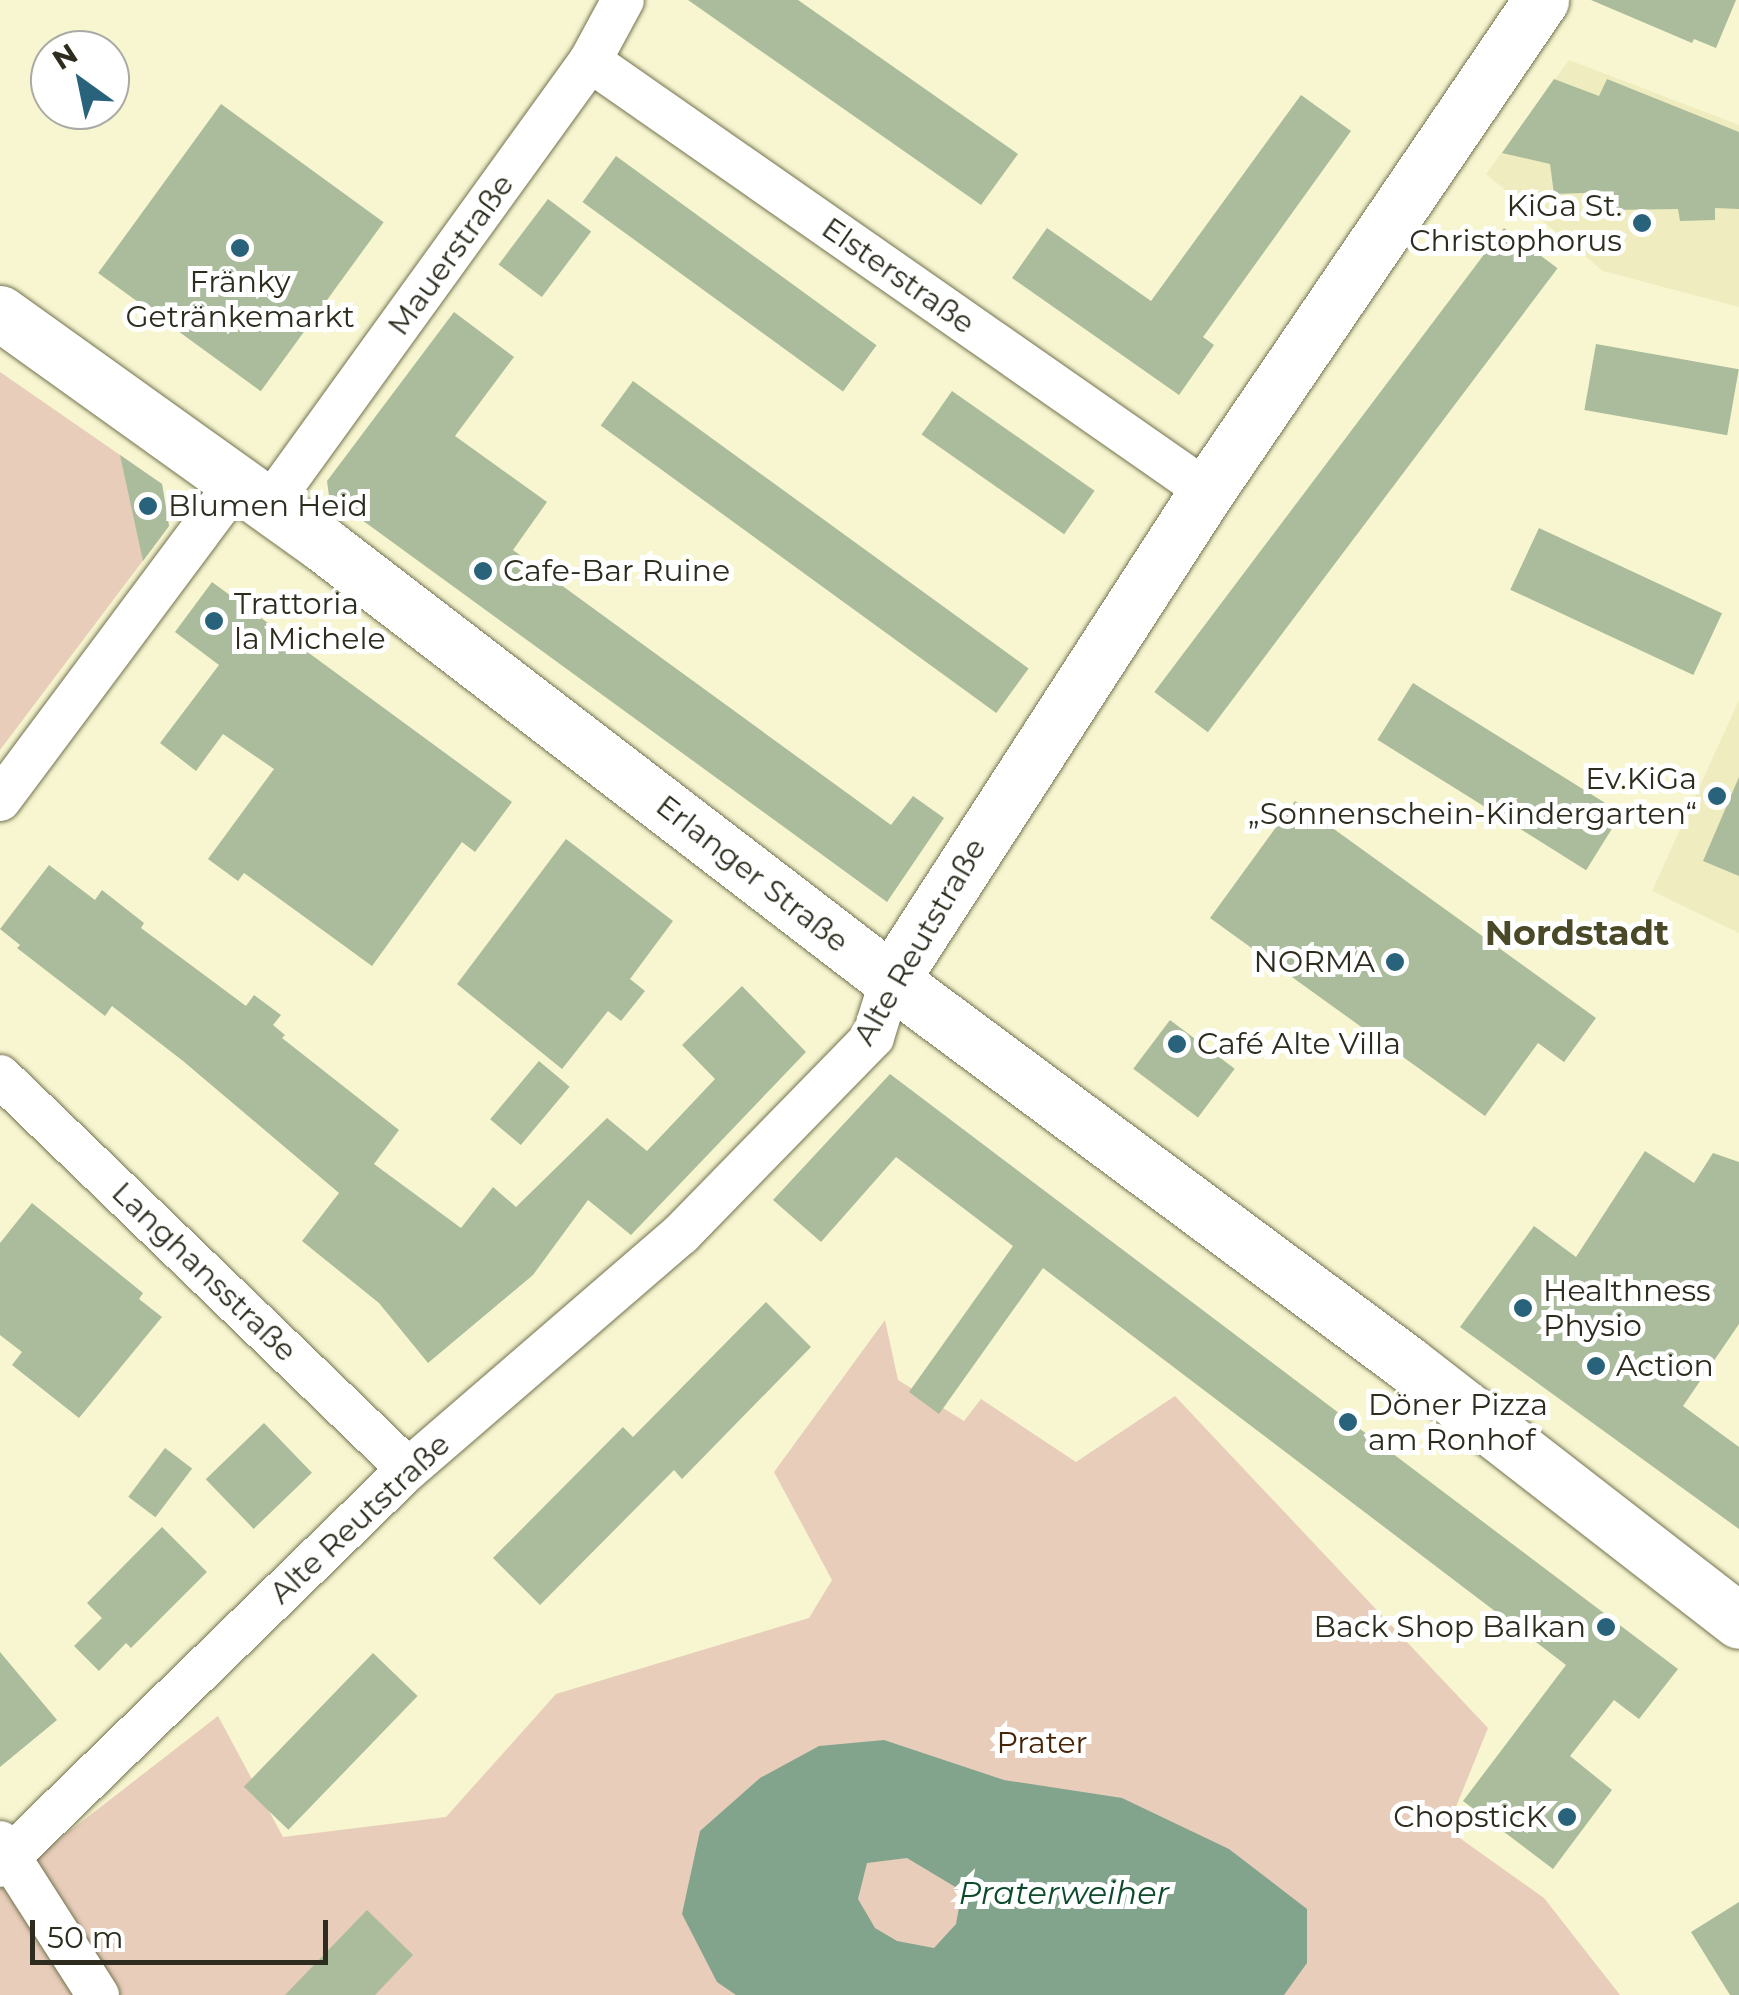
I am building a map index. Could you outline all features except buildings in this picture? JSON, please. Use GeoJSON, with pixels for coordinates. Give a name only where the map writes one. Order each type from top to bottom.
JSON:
{"type":"FeatureCollection","features":[{"type":"Feature","properties":{"kind":"main road","name":"Alte Reutstraße"},"geometry":{"type":"LineString","coordinates":[[890,980],[1206,491],[1541,0]]}},
{"type":"Feature","properties":{"kind":"main road","name":"Erlanger Straße"},"geometry":{"type":"LineString","coordinates":[[0,313],[254,493],[890,980],[1408,1364],[1739,1621]]}},
{"type":"Feature","properties":{"kind":"street","name":"Mauerstraße"},"geometry":{"type":"LineString","coordinates":[[0,800],[254,493],[590,61],[623,0]]}},
{"type":"Feature","properties":{"kind":"street","name":"Elsterstraße"},"geometry":{"type":"LineString","coordinates":[[590,61],[1206,491]]}},
{"type":"Feature","properties":{"kind":"street","name":"Alte Reutstraße"},"geometry":{"type":"LineString","coordinates":[[4,1854],[408,1469],[681,1234],[873,1037],[890,980]]}},
{"type":"Feature","properties":{"kind":"street","name":"Langhansstraße"},"geometry":{"type":"LineString","coordinates":[[0,1076],[408,1469]]}},
{"type":"Feature","properties":{"kind":"street"},"geometry":{"type":"LineString","coordinates":[[4,1854],[98,1995]]}},
{"type":"Feature","properties":{"kind":"shaded area","name":"KiGa St. Christophorus"},"geometry":{"type":"Polygon","coordinates":[[[1569,60],[1739,125],[1739,307],[1603,271],[1486,174],[1569,60]]]}},
{"type":"Feature","properties":{"kind":"shaded area","name":"Ev.KiGa „Sonnenschein-Kindergarten“"},"geometry":{"type":"Polygon","coordinates":[[[1739,700],[1739,933],[1652,891],[1739,700]]]}},
{"type":"Feature","properties":{"kind":"green space"},"geometry":{"type":"Polygon","coordinates":[[[0,372],[162,484],[169,526],[0,750],[0,372]]]}},
{"type":"Feature","properties":{"kind":"green space","name":"Prater"},"geometry":{"type":"Polygon","coordinates":[[[885,1320],[898,1380],[964,1421],[981,1399],[1076,1462],[1175,1396],[1488,1728],[1447,1829],[1544,1898],[1620,1995],[0,1995],[0,1885],[218,1716],[283,1837],[446,1817],[556,1694],[809,1618],[832,1580],[774,1472],[885,1320]]]}},
{"type":"Feature","properties":{"kind":"water","name":"Praterweiher"},"geometry":{"type":"Polygon","coordinates":[[[884,1740],[1004,1780],[1122,1798],[1229,1849],[1307,1909],[1307,1963],[1284,1995],[736,1995],[717,1982],[682,1914],[700,1831],[760,1778],[819,1746],[884,1740]],[[907,1858],[867,1863],[858,1899],[875,1928],[897,1941],[934,1948],[956,1924],[962,1891],[907,1858]]]}},
{"type":"Feature","properties":{"kind":"place","name":"KiGa St. Christophorus"},"geometry":{"type":"Point","coordinates":[1642,223]}},
{"type":"Feature","properties":{"kind":"place","name":"Fränky Getränkemarkt"},"geometry":{"type":"Point","coordinates":[240,248]}},
{"type":"Feature","properties":{"kind":"place","name":"Blumen Heid"},"geometry":{"type":"Point","coordinates":[148,506]}},
{"type":"Feature","properties":{"kind":"place","name":"Cafe-Bar Ruine"},"geometry":{"type":"Point","coordinates":[483,571]}},
{"type":"Feature","properties":{"kind":"place","name":"Trattoria la Michele"},"geometry":{"type":"Point","coordinates":[214,621]}},
{"type":"Feature","properties":{"kind":"place","name":"Ev.KiGa „Sonnenschein-Kindergarten“"},"geometry":{"type":"Point","coordinates":[1717,796]}},
{"type":"Feature","properties":{"kind":"place","name":"NORMA"},"geometry":{"type":"Point","coordinates":[1395,962]}},
{"type":"Feature","properties":{"kind":"place","name":"Café Alte Villa"},"geometry":{"type":"Point","coordinates":[1177,1044]}},
{"type":"Feature","properties":{"kind":"place","name":"Healthness Physio"},"geometry":{"type":"Point","coordinates":[1523,1308]}},
{"type":"Feature","properties":{"kind":"place","name":"Action"},"geometry":{"type":"Point","coordinates":[1596,1366]}},
{"type":"Feature","properties":{"kind":"place","name":"Döner Pizza am Ronhof"},"geometry":{"type":"Point","coordinates":[1348,1422]}},
{"type":"Feature","properties":{"kind":"place","name":"Back Shop Balkan"},"geometry":{"type":"Point","coordinates":[1606,1627]}},
{"type":"Feature","properties":{"kind":"place","name":"ChopsticK"},"geometry":{"type":"Point","coordinates":[1567,1817]}},
{"type":"Feature","properties":{"kind":"district","name":"Nordstadt"},"geometry":{"type":"Point","coordinates":[1577,933]}}]}
